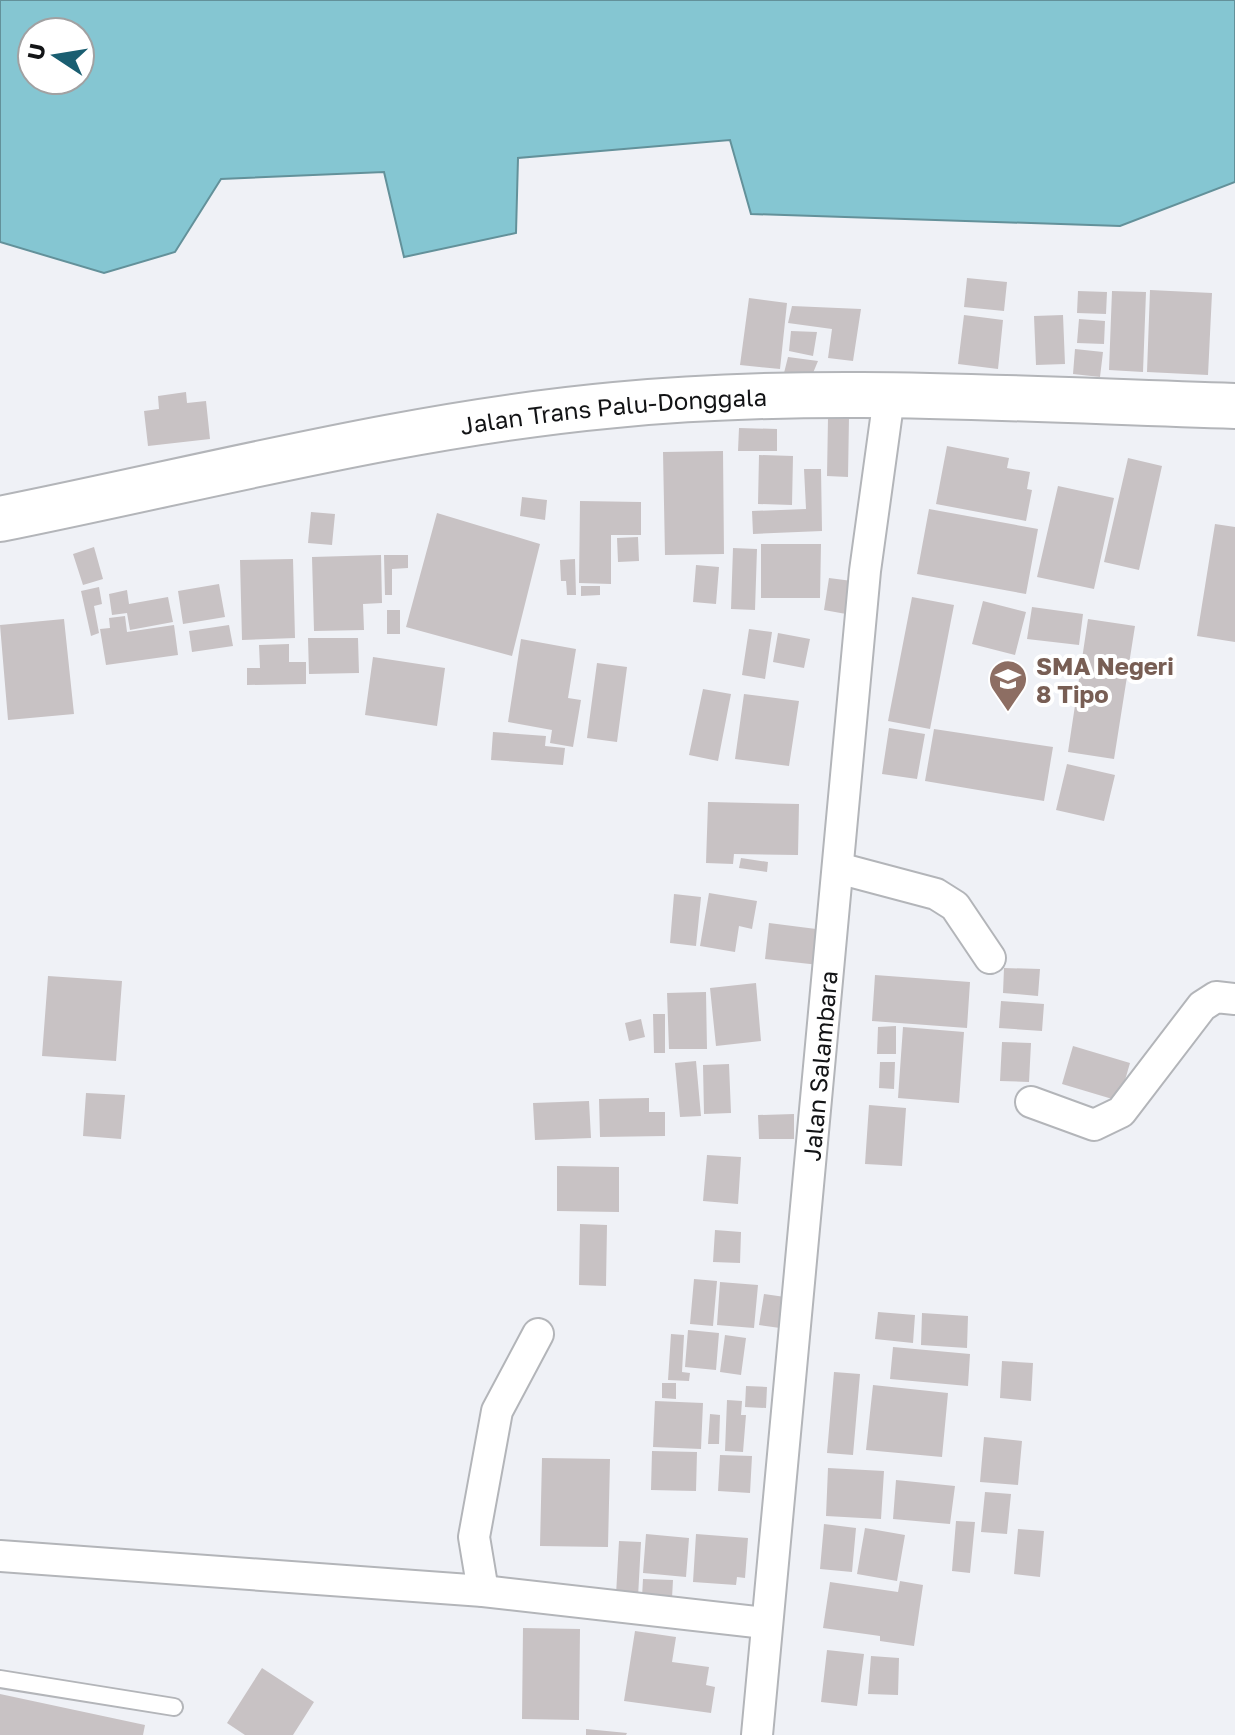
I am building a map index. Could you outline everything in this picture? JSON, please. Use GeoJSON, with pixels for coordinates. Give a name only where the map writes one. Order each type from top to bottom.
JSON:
{"type":"FeatureCollection","features":[{"type":"Feature","properties":{"kind":"highway","name":"Jalan Trans Palu-Donggala"},"geometry":{"type":"LineString","coordinates":[[0,519],[503,417],[716,398],[889,397],[1235,406]]}},
{"type":"Feature","properties":{"kind":"street","name":"Jalan Salambara"},"geometry":{"type":"LineString","coordinates":[[757,1735],[865,571],[889,397]]}},
{"type":"Feature","properties":{"kind":"street"},"geometry":{"type":"LineString","coordinates":[[838,868],[936,894],[955,906],[990,958]]}},
{"type":"Feature","properties":{"kind":"street"},"geometry":{"type":"LineString","coordinates":[[1031,1102],[1094,1125],[1121,1112],[1202,1006],[1216,997],[1235,999]]}},
{"type":"Feature","properties":{"kind":"street"},"geometry":{"type":"LineString","coordinates":[[483,1591],[474,1537],[497,1411],[538,1334]]}},
{"type":"Feature","properties":{"kind":"street"},"geometry":{"type":"LineString","coordinates":[[0,1556],[483,1591],[765,1623]]}},
{"type":"Feature","properties":{"kind":"lane"},"geometry":{"type":"LineString","coordinates":[[0,1679],[174,1707]]}},
{"type":"Feature","properties":{"kind":"water"},"geometry":{"type":"Polygon","coordinates":[[[0,0],[1235,0],[1235,182],[1120,226],[751,214],[730,140],[518,158],[516,233],[404,257],[384,172],[221,179],[175,252],[104,273],[0,242],[0,0]]]}},
{"type":"Feature","properties":{"kind":"building"},"geometry":{"type":"Polygon","coordinates":[[[967,278],[1007,282],[1004,311],[964,307],[967,278]]]}},
{"type":"Feature","properties":{"kind":"building"},"geometry":{"type":"Polygon","coordinates":[[[1150,290],[1212,293],[1208,375],[1147,372],[1150,290]]]}},
{"type":"Feature","properties":{"kind":"building"},"geometry":{"type":"Polygon","coordinates":[[[1078,291],[1107,292],[1106,314],[1077,313],[1078,291]]]}},
{"type":"Feature","properties":{"kind":"building"},"geometry":{"type":"Polygon","coordinates":[[[1112,291],[1146,292],[1143,372],[1109,370],[1112,291]]]}},
{"type":"Feature","properties":{"kind":"building"},"geometry":{"type":"Polygon","coordinates":[[[749,298],[787,303],[780,369],[740,365],[749,298]]]}},
{"type":"Feature","properties":{"kind":"building"},"geometry":{"type":"Polygon","coordinates":[[[792,306],[861,309],[853,361],[828,358],[832,329],[788,323],[792,306]]]}},
{"type":"Feature","properties":{"kind":"building"},"geometry":{"type":"Polygon","coordinates":[[[964,315],[1003,320],[998,369],[958,364],[964,315]]]}},
{"type":"Feature","properties":{"kind":"building"},"geometry":{"type":"Polygon","coordinates":[[[1063,315],[1065,364],[1036,365],[1034,316],[1063,315]]]}},
{"type":"Feature","properties":{"kind":"building"},"geometry":{"type":"Polygon","coordinates":[[[1079,319],[1105,321],[1104,344],[1077,343],[1079,319]]]}},
{"type":"Feature","properties":{"kind":"building"},"geometry":{"type":"Polygon","coordinates":[[[791,331],[817,332],[813,356],[789,351],[791,331]]]}},
{"type":"Feature","properties":{"kind":"building"},"geometry":{"type":"Polygon","coordinates":[[[1075,349],[1103,352],[1100,377],[1073,374],[1075,349]]]}},
{"type":"Feature","properties":{"kind":"building"},"geometry":{"type":"Polygon","coordinates":[[[788,357],[818,361],[813,373],[784,373],[788,357]]]}},
{"type":"Feature","properties":{"kind":"building"},"geometry":{"type":"Polygon","coordinates":[[[186,392],[187,403],[206,401],[210,439],[148,446],[144,411],[159,409],[158,396],[186,392]]]}},
{"type":"Feature","properties":{"kind":"building"},"geometry":{"type":"Polygon","coordinates":[[[849,417],[848,477],[827,476],[828,418],[849,417]]]}},
{"type":"Feature","properties":{"kind":"building"},"geometry":{"type":"Polygon","coordinates":[[[739,428],[777,429],[777,451],[738,451],[739,428]]]}},
{"type":"Feature","properties":{"kind":"building"},"geometry":{"type":"Polygon","coordinates":[[[947,446],[1009,458],[1007,468],[1030,472],[1027,489],[1032,490],[1026,521],[936,504],[947,446]]]}},
{"type":"Feature","properties":{"kind":"building"},"geometry":{"type":"Polygon","coordinates":[[[723,451],[724,554],[665,555],[663,452],[723,451]]]}},
{"type":"Feature","properties":{"kind":"building"},"geometry":{"type":"Polygon","coordinates":[[[759,455],[793,456],[792,505],[758,504],[759,455]]]}},
{"type":"Feature","properties":{"kind":"building"},"geometry":{"type":"Polygon","coordinates":[[[1128,458],[1162,466],[1139,570],[1104,562],[1128,458]]]}},
{"type":"Feature","properties":{"kind":"building"},"geometry":{"type":"Polygon","coordinates":[[[804,469],[821,469],[822,531],[753,534],[752,511],[806,509],[804,469]]]}},
{"type":"Feature","properties":{"kind":"building"},"geometry":{"type":"Polygon","coordinates":[[[1058,486],[1114,498],[1094,589],[1037,577],[1058,486]]]}},
{"type":"Feature","properties":{"kind":"building"},"geometry":{"type":"Polygon","coordinates":[[[522,497],[547,500],[545,520],[520,516],[522,497]]]}},
{"type":"Feature","properties":{"kind":"building"},"geometry":{"type":"Polygon","coordinates":[[[580,501],[641,502],[641,535],[611,535],[611,584],[579,583],[580,501]]]}},
{"type":"Feature","properties":{"kind":"building"},"geometry":{"type":"Polygon","coordinates":[[[929,509],[1038,529],[1026,594],[917,574],[929,509]]]}},
{"type":"Feature","properties":{"kind":"building"},"geometry":{"type":"Polygon","coordinates":[[[311,512],[335,514],[332,545],[308,543],[311,512]]]}},
{"type":"Feature","properties":{"kind":"building"},"geometry":{"type":"Polygon","coordinates":[[[437,513],[540,544],[512,656],[406,627],[437,513]]]}},
{"type":"Feature","properties":{"kind":"building"},"geometry":{"type":"Polygon","coordinates":[[[1215,524],[1235,527],[1235,642],[1197,636],[1215,524]]]}},
{"type":"Feature","properties":{"kind":"building"},"geometry":{"type":"Polygon","coordinates":[[[638,537],[639,561],[618,562],[617,538],[638,537]]]}},
{"type":"Feature","properties":{"kind":"building"},"geometry":{"type":"Polygon","coordinates":[[[761,544],[821,544],[820,598],[761,598],[761,544]]]}},
{"type":"Feature","properties":{"kind":"building"},"geometry":{"type":"Polygon","coordinates":[[[94,547],[103,579],[83,585],[73,554],[94,547]]]}},
{"type":"Feature","properties":{"kind":"building"},"geometry":{"type":"Polygon","coordinates":[[[733,548],[757,549],[755,610],[731,609],[733,548]]]}},
{"type":"Feature","properties":{"kind":"building"},"geometry":{"type":"Polygon","coordinates":[[[381,555],[382,603],[363,604],[364,630],[314,631],[312,557],[381,555]]]}},
{"type":"Feature","properties":{"kind":"building"},"geometry":{"type":"Polygon","coordinates":[[[384,555],[408,555],[408,568],[392,569],[392,595],[385,595],[384,555]]]}},
{"type":"Feature","properties":{"kind":"building"},"geometry":{"type":"Polygon","coordinates":[[[293,559],[295,638],[242,640],[240,560],[293,559]]]}},
{"type":"Feature","properties":{"kind":"building"},"geometry":{"type":"Polygon","coordinates":[[[575,559],[576,595],[567,595],[566,581],[561,581],[560,560],[575,559]]]}},
{"type":"Feature","properties":{"kind":"building"},"geometry":{"type":"Polygon","coordinates":[[[696,565],[719,567],[716,604],[693,602],[696,565]]]}},
{"type":"Feature","properties":{"kind":"building"},"geometry":{"type":"Polygon","coordinates":[[[829,578],[852,581],[846,614],[824,610],[829,578]]]}},
{"type":"Feature","properties":{"kind":"building"},"geometry":{"type":"Polygon","coordinates":[[[219,584],[225,617],[183,624],[178,591],[219,584]]]}},
{"type":"Feature","properties":{"kind":"building"},"geometry":{"type":"Polygon","coordinates":[[[581,586],[600,586],[600,595],[581,596],[581,586]]]}},
{"type":"Feature","properties":{"kind":"building"},"geometry":{"type":"Polygon","coordinates":[[[99,587],[102,604],[94,606],[99,633],[91,636],[81,591],[99,587]]]}},
{"type":"Feature","properties":{"kind":"building"},"geometry":{"type":"Polygon","coordinates":[[[127,590],[129,604],[168,597],[173,622],[130,630],[127,613],[112,615],[109,594],[127,590]]]}},
{"type":"Feature","properties":{"kind":"building"},"geometry":{"type":"Polygon","coordinates":[[[912,597],[954,605],[930,729],[888,721],[912,597]]]}},
{"type":"Feature","properties":{"kind":"building"},"geometry":{"type":"Polygon","coordinates":[[[983,601],[1026,612],[1015,655],[972,644],[983,601]]]}},
{"type":"Feature","properties":{"kind":"building"},"geometry":{"type":"Polygon","coordinates":[[[1032,607],[1083,614],[1079,645],[1027,639],[1032,607]]]}},
{"type":"Feature","properties":{"kind":"building"},"geometry":{"type":"Polygon","coordinates":[[[387,610],[400,610],[400,634],[387,634],[387,610]]]}},
{"type":"Feature","properties":{"kind":"building"},"geometry":{"type":"Polygon","coordinates":[[[125,616],[127,632],[174,625],[178,655],[106,665],[100,629],[110,628],[109,618],[125,616]]]}},
{"type":"Feature","properties":{"kind":"building"},"geometry":{"type":"Polygon","coordinates":[[[64,619],[74,714],[8,720],[0,625],[64,619]]]}},
{"type":"Feature","properties":{"kind":"building"},"geometry":{"type":"Polygon","coordinates":[[[1088,619],[1135,626],[1114,759],[1068,752],[1088,619]]]}},
{"type":"Feature","properties":{"kind":"building"},"geometry":{"type":"Polygon","coordinates":[[[229,625],[233,646],[192,652],[189,631],[229,625]]]}},
{"type":"Feature","properties":{"kind":"building"},"geometry":{"type":"Polygon","coordinates":[[[749,629],[772,632],[765,679],[742,675],[749,629]]]}},
{"type":"Feature","properties":{"kind":"building"},"geometry":{"type":"Polygon","coordinates":[[[778,633],[810,639],[804,668],[773,662],[778,633]]]}},
{"type":"Feature","properties":{"kind":"building"},"geometry":{"type":"Polygon","coordinates":[[[308,638],[358,638],[359,673],[309,674],[308,638]]]}},
{"type":"Feature","properties":{"kind":"building"},"geometry":{"type":"Polygon","coordinates":[[[521,639],[576,649],[568,698],[581,700],[573,747],[550,743],[552,730],[508,722],[521,639]]]}},
{"type":"Feature","properties":{"kind":"building"},"geometry":{"type":"Polygon","coordinates":[[[289,644],[289,662],[306,662],[306,684],[247,685],[247,668],[260,668],[259,645],[289,644]]]}},
{"type":"Feature","properties":{"kind":"building"},"geometry":{"type":"Polygon","coordinates":[[[373,657],[445,668],[437,726],[365,715],[373,657]]]}},
{"type":"Feature","properties":{"kind":"building"},"geometry":{"type":"Polygon","coordinates":[[[597,663],[627,667],[617,742],[587,738],[597,663]]]}},
{"type":"Feature","properties":{"kind":"building"},"geometry":{"type":"Polygon","coordinates":[[[703,689],[731,694],[718,761],[689,755],[703,689]]]}},
{"type":"Feature","properties":{"kind":"building"},"geometry":{"type":"Polygon","coordinates":[[[744,694],[799,701],[789,766],[735,759],[744,694]]]}},
{"type":"Feature","properties":{"kind":"building"},"geometry":{"type":"Polygon","coordinates":[[[889,728],[925,734],[917,779],[882,774],[889,728]]]}},
{"type":"Feature","properties":{"kind":"building"},"geometry":{"type":"Polygon","coordinates":[[[934,729],[1053,747],[1044,801],[925,781],[934,729]]]}},
{"type":"Feature","properties":{"kind":"building"},"geometry":{"type":"Polygon","coordinates":[[[493,732],[546,736],[545,746],[565,748],[563,765],[491,760],[493,732]]]}},
{"type":"Feature","properties":{"kind":"building"},"geometry":{"type":"Polygon","coordinates":[[[1067,764],[1115,775],[1104,821],[1056,810],[1067,764]]]}},
{"type":"Feature","properties":{"kind":"building"},"geometry":{"type":"Polygon","coordinates":[[[708,802],[799,804],[798,855],[734,854],[733,864],[706,863],[708,802]]]}},
{"type":"Feature","properties":{"kind":"building"},"geometry":{"type":"Polygon","coordinates":[[[741,858],[768,862],[767,872],[739,868],[741,858]]]}},
{"type":"Feature","properties":{"kind":"building"},"geometry":{"type":"Polygon","coordinates":[[[709,893],[757,901],[752,929],[739,926],[735,952],[700,946],[709,893]]]}},
{"type":"Feature","properties":{"kind":"building"},"geometry":{"type":"Polygon","coordinates":[[[674,894],[701,897],[696,946],[670,943],[674,894]]]}},
{"type":"Feature","properties":{"kind":"building"},"geometry":{"type":"Polygon","coordinates":[[[769,923],[824,930],[819,965],[765,959],[769,923]]]}},
{"type":"Feature","properties":{"kind":"building"},"geometry":{"type":"Polygon","coordinates":[[[1004,968],[1040,969],[1038,996],[1003,993],[1004,968]]]}},
{"type":"Feature","properties":{"kind":"building"},"geometry":{"type":"Polygon","coordinates":[[[875,975],[970,982],[967,1028],[872,1021],[875,975]]]}},
{"type":"Feature","properties":{"kind":"building"},"geometry":{"type":"Polygon","coordinates":[[[48,976],[122,981],[116,1061],[42,1056],[48,976]]]}},
{"type":"Feature","properties":{"kind":"building"},"geometry":{"type":"Polygon","coordinates":[[[756,983],[761,1041],[716,1046],[710,988],[756,983]]]}},
{"type":"Feature","properties":{"kind":"building"},"geometry":{"type":"Polygon","coordinates":[[[706,992],[707,1049],[669,1049],[667,993],[706,992]]]}},
{"type":"Feature","properties":{"kind":"building"},"geometry":{"type":"Polygon","coordinates":[[[1001,1001],[1044,1004],[1042,1031],[999,1028],[1001,1001]]]}},
{"type":"Feature","properties":{"kind":"building"},"geometry":{"type":"Polygon","coordinates":[[[653,1014],[665,1014],[665,1053],[654,1053],[653,1014]]]}},
{"type":"Feature","properties":{"kind":"building"},"geometry":{"type":"Polygon","coordinates":[[[641,1019],[645,1037],[629,1041],[625,1023],[641,1019]]]}},
{"type":"Feature","properties":{"kind":"building"},"geometry":{"type":"Polygon","coordinates":[[[896,1026],[896,1054],[877,1054],[878,1027],[896,1026]]]}},
{"type":"Feature","properties":{"kind":"building"},"geometry":{"type":"Polygon","coordinates":[[[903,1027],[964,1032],[959,1103],[898,1098],[903,1027]]]}},
{"type":"Feature","properties":{"kind":"building"},"geometry":{"type":"Polygon","coordinates":[[[1002,1042],[1031,1043],[1029,1082],[1000,1081],[1002,1042]]]}},
{"type":"Feature","properties":{"kind":"building"},"geometry":{"type":"Polygon","coordinates":[[[1073,1046],[1130,1063],[1119,1101],[1062,1084],[1073,1046]]]}},
{"type":"Feature","properties":{"kind":"building"},"geometry":{"type":"Polygon","coordinates":[[[696,1061],[701,1116],[680,1117],[675,1063],[696,1061]]]}},
{"type":"Feature","properties":{"kind":"building"},"geometry":{"type":"Polygon","coordinates":[[[880,1062],[895,1062],[894,1089],[879,1088],[880,1062]]]}},
{"type":"Feature","properties":{"kind":"building"},"geometry":{"type":"Polygon","coordinates":[[[729,1064],[731,1113],[704,1114],[703,1065],[729,1064]]]}},
{"type":"Feature","properties":{"kind":"building"},"geometry":{"type":"Polygon","coordinates":[[[86,1093],[125,1095],[121,1139],[83,1136],[86,1093]]]}},
{"type":"Feature","properties":{"kind":"building"},"geometry":{"type":"Polygon","coordinates":[[[649,1098],[649,1112],[665,1112],[665,1136],[600,1137],[599,1099],[649,1098]]]}},
{"type":"Feature","properties":{"kind":"building"},"geometry":{"type":"Polygon","coordinates":[[[589,1101],[591,1138],[535,1140],[533,1103],[589,1101]]]}},
{"type":"Feature","properties":{"kind":"building"},"geometry":{"type":"Polygon","coordinates":[[[869,1105],[906,1108],[902,1166],[865,1164],[869,1105]]]}},
{"type":"Feature","properties":{"kind":"building"},"geometry":{"type":"Polygon","coordinates":[[[794,1114],[794,1139],[759,1139],[758,1115],[794,1114]]]}},
{"type":"Feature","properties":{"kind":"building"},"geometry":{"type":"Polygon","coordinates":[[[707,1155],[741,1157],[738,1204],[703,1201],[707,1155]]]}},
{"type":"Feature","properties":{"kind":"building"},"geometry":{"type":"Polygon","coordinates":[[[557,1166],[619,1167],[619,1212],[557,1211],[557,1166]]]}},
{"type":"Feature","properties":{"kind":"building"},"geometry":{"type":"Polygon","coordinates":[[[580,1224],[607,1225],[606,1286],[579,1285],[580,1224]]]}},
{"type":"Feature","properties":{"kind":"building"},"geometry":{"type":"Polygon","coordinates":[[[715,1230],[741,1232],[740,1263],[713,1262],[715,1230]]]}},
{"type":"Feature","properties":{"kind":"building"},"geometry":{"type":"Polygon","coordinates":[[[694,1279],[717,1281],[713,1326],[690,1324],[694,1279]]]}},
{"type":"Feature","properties":{"kind":"building"},"geometry":{"type":"Polygon","coordinates":[[[720,1282],[758,1285],[754,1328],[717,1325],[720,1282]]]}},
{"type":"Feature","properties":{"kind":"building"},"geometry":{"type":"Polygon","coordinates":[[[764,1294],[785,1297],[780,1328],[759,1325],[764,1294]]]}},
{"type":"Feature","properties":{"kind":"building"},"geometry":{"type":"Polygon","coordinates":[[[878,1312],[915,1315],[913,1343],[875,1339],[878,1312]]]}},
{"type":"Feature","properties":{"kind":"building"},"geometry":{"type":"Polygon","coordinates":[[[922,1313],[968,1316],[967,1348],[921,1345],[922,1313]]]}},
{"type":"Feature","properties":{"kind":"building"},"geometry":{"type":"Polygon","coordinates":[[[688,1330],[719,1333],[716,1370],[685,1367],[688,1330]]]}},
{"type":"Feature","properties":{"kind":"building"},"geometry":{"type":"Polygon","coordinates":[[[671,1334],[684,1335],[682,1372],[690,1373],[689,1381],[668,1380],[671,1334]]]}},
{"type":"Feature","properties":{"kind":"building"},"geometry":{"type":"Polygon","coordinates":[[[725,1335],[746,1338],[741,1375],[720,1372],[725,1335]]]}},
{"type":"Feature","properties":{"kind":"building"},"geometry":{"type":"Polygon","coordinates":[[[893,1347],[970,1354],[968,1386],[890,1379],[893,1347]]]}},
{"type":"Feature","properties":{"kind":"building"},"geometry":{"type":"Polygon","coordinates":[[[1002,1361],[1033,1363],[1031,1401],[1000,1398],[1002,1361]]]}},
{"type":"Feature","properties":{"kind":"building"},"geometry":{"type":"Polygon","coordinates":[[[834,1372],[860,1374],[853,1455],[827,1453],[834,1372]]]}},
{"type":"Feature","properties":{"kind":"building"},"geometry":{"type":"Polygon","coordinates":[[[662,1383],[676,1383],[676,1399],[662,1398],[662,1383]]]}},
{"type":"Feature","properties":{"kind":"building"},"geometry":{"type":"Polygon","coordinates":[[[873,1385],[948,1393],[942,1457],[866,1450],[873,1385]]]}},
{"type":"Feature","properties":{"kind":"building"},"geometry":{"type":"Polygon","coordinates":[[[746,1386],[767,1387],[766,1408],[745,1407],[746,1386]]]}},
{"type":"Feature","properties":{"kind":"building"},"geometry":{"type":"Polygon","coordinates":[[[727,1400],[742,1401],[741,1415],[746,1415],[743,1452],[725,1451],[727,1400]]]}},
{"type":"Feature","properties":{"kind":"building"},"geometry":{"type":"Polygon","coordinates":[[[655,1401],[703,1403],[701,1449],[653,1447],[655,1401]]]}},
{"type":"Feature","properties":{"kind":"building"},"geometry":{"type":"Polygon","coordinates":[[[710,1414],[720,1415],[719,1444],[708,1444],[710,1414]]]}},
{"type":"Feature","properties":{"kind":"building"},"geometry":{"type":"Polygon","coordinates":[[[984,1437],[1022,1441],[1018,1485],[980,1482],[984,1437]]]}},
{"type":"Feature","properties":{"kind":"building"},"geometry":{"type":"Polygon","coordinates":[[[652,1451],[697,1452],[696,1491],[651,1490],[652,1451]]]}},
{"type":"Feature","properties":{"kind":"building"},"geometry":{"type":"Polygon","coordinates":[[[720,1455],[752,1456],[750,1493],[718,1491],[720,1455]]]}},
{"type":"Feature","properties":{"kind":"building"},"geometry":{"type":"Polygon","coordinates":[[[542,1458],[610,1459],[608,1547],[540,1546],[542,1458]]]}},
{"type":"Feature","properties":{"kind":"building"},"geometry":{"type":"Polygon","coordinates":[[[828,1468],[884,1471],[881,1519],[826,1516],[828,1468]]]}},
{"type":"Feature","properties":{"kind":"building"},"geometry":{"type":"Polygon","coordinates":[[[896,1480],[955,1486],[950,1524],[893,1519],[896,1480]]]}},
{"type":"Feature","properties":{"kind":"building"},"geometry":{"type":"Polygon","coordinates":[[[985,1492],[1011,1494],[1007,1534],[981,1532],[985,1492]]]}},
{"type":"Feature","properties":{"kind":"building"},"geometry":{"type":"Polygon","coordinates":[[[956,1521],[975,1522],[970,1573],[952,1571],[956,1521]]]}},
{"type":"Feature","properties":{"kind":"building"},"geometry":{"type":"Polygon","coordinates":[[[824,1524],[856,1528],[852,1572],[820,1569],[824,1524]]]}},
{"type":"Feature","properties":{"kind":"building"},"geometry":{"type":"Polygon","coordinates":[[[865,1528],[905,1535],[897,1581],[857,1574],[865,1528]]]}},
{"type":"Feature","properties":{"kind":"building"},"geometry":{"type":"Polygon","coordinates":[[[1018,1529],[1044,1531],[1040,1577],[1014,1574],[1018,1529]]]}},
{"type":"Feature","properties":{"kind":"building"},"geometry":{"type":"Polygon","coordinates":[[[646,1534],[689,1538],[686,1577],[643,1573],[646,1534]]]}},
{"type":"Feature","properties":{"kind":"building"},"geometry":{"type":"Polygon","coordinates":[[[696,1534],[748,1538],[745,1578],[737,1577],[736,1585],[693,1582],[696,1534]]]}},
{"type":"Feature","properties":{"kind":"building"},"geometry":{"type":"Polygon","coordinates":[[[619,1541],[641,1542],[638,1597],[616,1595],[619,1541]]]}},
{"type":"Feature","properties":{"kind":"building"},"geometry":{"type":"Polygon","coordinates":[[[643,1579],[673,1580],[672,1598],[642,1597],[643,1579]]]}},
{"type":"Feature","properties":{"kind":"building"},"geometry":{"type":"Polygon","coordinates":[[[900,1581],[923,1585],[914,1646],[880,1641],[880,1636],[823,1628],[830,1582],[898,1592],[900,1581]]]}},
{"type":"Feature","properties":{"kind":"building"},"geometry":{"type":"Polygon","coordinates":[[[523,1628],[580,1629],[579,1720],[522,1719],[523,1628]]]}},
{"type":"Feature","properties":{"kind":"building"},"geometry":{"type":"Polygon","coordinates":[[[635,1631],[676,1637],[672,1662],[709,1667],[706,1685],[715,1687],[711,1713],[624,1701],[635,1631]]]}},
{"type":"Feature","properties":{"kind":"building"},"geometry":{"type":"Polygon","coordinates":[[[827,1650],[864,1654],[857,1706],[821,1702],[827,1650]]]}},
{"type":"Feature","properties":{"kind":"building"},"geometry":{"type":"Polygon","coordinates":[[[871,1656],[899,1658],[898,1695],[868,1694],[871,1656]]]}},
{"type":"Feature","properties":{"kind":"building"},"geometry":{"type":"Polygon","coordinates":[[[262,1668],[314,1702],[293,1735],[245,1735],[227,1723],[262,1668]]]}},
{"type":"Feature","properties":{"kind":"building"},"geometry":{"type":"Polygon","coordinates":[[[0,1694],[145,1725],[143,1735],[0,1735],[0,1694]]]}},
{"type":"Feature","properties":{"kind":"building"},"geometry":{"type":"Polygon","coordinates":[[[586,1729],[627,1733],[586,1735],[586,1729]]]}},
{"type":"Feature","properties":{"kind":"place","name":"SMA Negeri 8 Tipo"},"geometry":{"type":"Point","coordinates":[1008,713]}}]}
